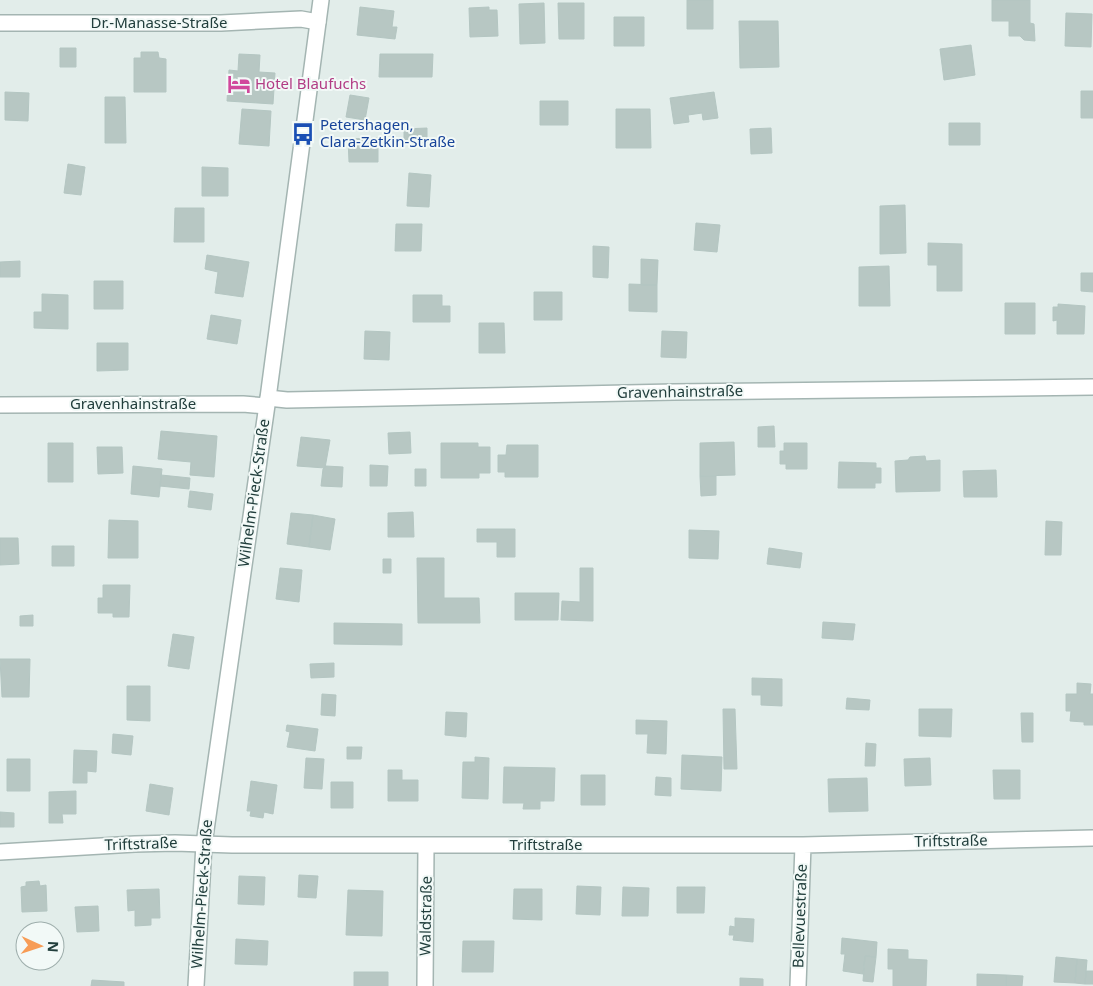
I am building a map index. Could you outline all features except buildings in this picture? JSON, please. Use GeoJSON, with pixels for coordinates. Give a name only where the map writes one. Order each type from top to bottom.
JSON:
{"type":"FeatureCollection","features":[{"type":"Feature","properties":{"kind":"street","name":"Wilhelm-Pieck-Straße"},"geometry":{"type":"LineString","coordinates":[[196,986],[204,844],[267,402],[321,0]]}},
{"type":"Feature","properties":{"kind":"street","name":"Dr.-Manasse-Straße"},"geometry":{"type":"LineString","coordinates":[[0,23],[221,23],[301,19],[318,22]]}},
{"type":"Feature","properties":{"kind":"street","name":"Gravenhainstraße"},"geometry":{"type":"LineString","coordinates":[[0,405],[233,404],[287,400],[674,392],[1093,387]]}},
{"type":"Feature","properties":{"kind":"street","name":"Triftstraße"},"geometry":{"type":"LineString","coordinates":[[0,852],[136,844],[802,845],[1093,838]]}},
{"type":"Feature","properties":{"kind":"street","name":"Waldstraße"},"geometry":{"type":"LineString","coordinates":[[424,986],[426,845]]}},
{"type":"Feature","properties":{"kind":"street","name":"Bellevuestraße"},"geometry":{"type":"LineString","coordinates":[[798,986],[802,845]]}},
{"type":"Feature","properties":{"kind":"place","name":"Hotel Blaufuchs"},"geometry":{"type":"Point","coordinates":[239,84]}},
{"type":"Feature","properties":{"kind":"place","name":"Petershagen, Clara-Zetkin-Straße"},"geometry":{"type":"Point","coordinates":[303,134]}}]}
